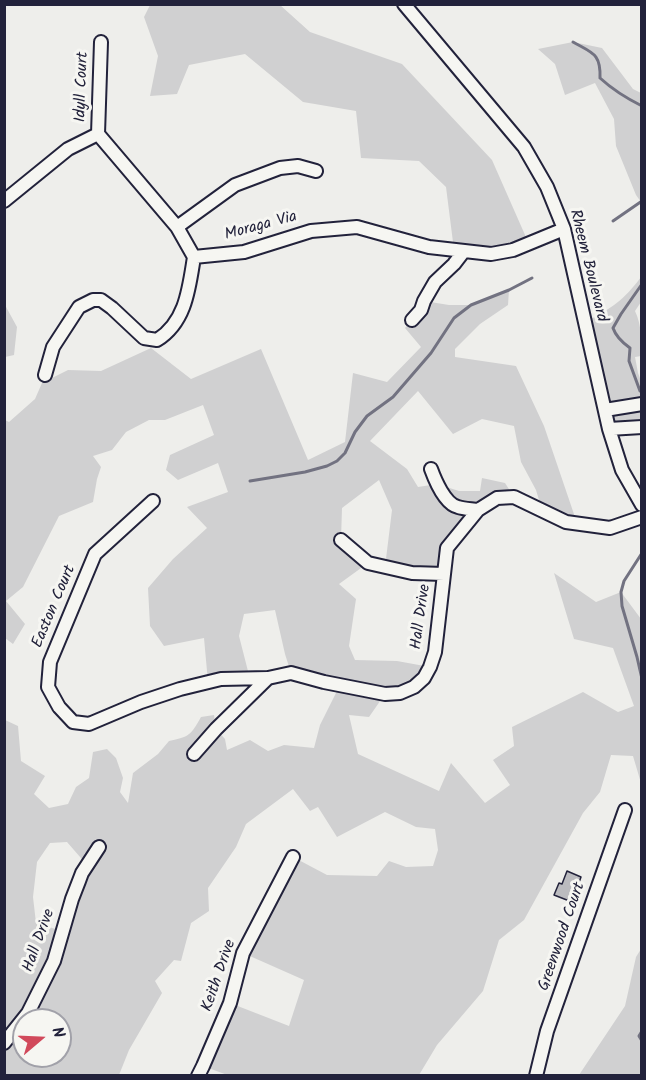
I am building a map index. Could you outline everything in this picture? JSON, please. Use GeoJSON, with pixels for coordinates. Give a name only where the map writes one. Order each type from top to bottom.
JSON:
{"type":"FeatureCollection","features":[{"type":"Feature","properties":{"kind":"street","name":"Rheem Boulevard"},"geometry":{"type":"LineString","coordinates":[[404,4],[524,147],[547,187],[564,229],[609,429],[622,470],[642,505]]}},
{"type":"Feature","properties":{"kind":"street","name":"Idyll Court"},"geometry":{"type":"LineString","coordinates":[[98,134],[101,42]]}},
{"type":"Feature","properties":{"kind":"street"},"geometry":{"type":"LineString","coordinates":[[4,201],[68,149],[98,134],[177,227],[194,257],[188,294],[177,321],[167,334],[157,340],[144,338],[112,308],[101,300],[93,300],[79,307],[53,347],[45,375]]}},
{"type":"Feature","properties":{"kind":"street"},"geometry":{"type":"LineString","coordinates":[[177,227],[236,185],[280,168],[297,166],[316,171]]}},
{"type":"Feature","properties":{"kind":"street","name":"Moraga Via"},"geometry":{"type":"LineString","coordinates":[[194,257],[244,252],[311,231],[357,227],[429,247],[491,254],[513,250],[564,229]]}},
{"type":"Feature","properties":{"kind":"street"},"geometry":{"type":"LineString","coordinates":[[412,320],[421,310],[435,282],[464,251]]}},
{"type":"Feature","properties":{"kind":"street"},"geometry":{"type":"LineString","coordinates":[[605,410],[642,404]]}},
{"type":"Feature","properties":{"kind":"street"},"geometry":{"type":"LineString","coordinates":[[609,429],[642,427]]}},
{"type":"Feature","properties":{"kind":"street"},"geometry":{"type":"LineString","coordinates":[[431,469],[448,501],[456,507],[478,510]]}},
{"type":"Feature","properties":{"kind":"street","name":"Hall Drive"},"geometry":{"type":"LineString","coordinates":[[268,678],[291,673],[385,694],[400,693],[414,687],[424,678],[435,652],[447,548],[478,510],[497,498],[514,497],[566,522],[609,528],[642,517]]}},
{"type":"Feature","properties":{"kind":"street","name":"Easton Court"},"geometry":{"type":"LineString","coordinates":[[153,501],[95,554],[50,662],[48,687],[59,707],[73,722],[90,724],[141,702],[180,690],[221,680],[268,678]]}},
{"type":"Feature","properties":{"kind":"street"},"geometry":{"type":"LineString","coordinates":[[341,540],[368,563],[412,573],[444,574]]}},
{"type":"Feature","properties":{"kind":"street"},"geometry":{"type":"LineString","coordinates":[[194,754],[268,678]]}},
{"type":"Feature","properties":{"kind":"street","name":"Greenwood Court"},"geometry":{"type":"LineString","coordinates":[[536,1076],[547,1030],[625,810]]}},
{"type":"Feature","properties":{"kind":"street","name":"Hall Drive"},"geometry":{"type":"LineString","coordinates":[[4,1043],[28,1013],[54,961],[82,873],[99,847]]}},
{"type":"Feature","properties":{"kind":"street","name":"Keith Drive"},"geometry":{"type":"LineString","coordinates":[[198,1076],[230,1003],[243,953],[293,857]]}},
{"type":"Feature","properties":{"kind":"shaded area"},"geometry":{"type":"Polygon","coordinates":[[[150,5],[280,5],[310,32],[402,64],[492,160],[529,244],[513,250],[454,250],[446,187],[419,161],[361,158],[356,111],[303,102],[245,54],[189,65],[177,94],[150,96],[158,56],[144,17],[150,5]]]}},
{"type":"Feature","properties":{"kind":"shaded area"},"geometry":{"type":"Polygon","coordinates":[[[573,42],[602,48],[633,89],[641,93],[641,202],[616,146],[614,119],[595,83],[565,95],[555,64],[538,49],[573,42]]]}},
{"type":"Feature","properties":{"kind":"shaded area"},"geometry":{"type":"Polygon","coordinates":[[[641,277],[641,302],[635,311],[640,327],[641,356],[635,357],[641,381],[641,432],[609,429],[585,322],[616,303],[641,277]]]}},
{"type":"Feature","properties":{"kind":"shaded area"},"geometry":{"type":"Polygon","coordinates":[[[509,290],[508,305],[480,324],[455,349],[455,357],[516,366],[544,426],[577,523],[542,510],[536,490],[521,462],[514,426],[482,419],[453,434],[418,391],[370,441],[407,469],[418,487],[437,484],[459,491],[480,491],[482,478],[505,483],[514,497],[497,498],[447,548],[444,574],[385,567],[392,510],[379,480],[342,508],[341,540],[368,563],[339,584],[356,599],[349,646],[355,660],[397,661],[430,667],[424,678],[385,694],[369,717],[349,715],[358,754],[439,791],[451,763],[485,803],[510,785],[493,760],[514,746],[512,727],[583,692],[618,712],[634,706],[613,648],[574,639],[554,573],[596,602],[621,592],[641,619],[641,783],[633,756],[611,755],[600,792],[583,813],[524,920],[499,940],[483,991],[437,1045],[419,1075],[230,1076],[203,1066],[230,1003],[289,1026],[304,980],[243,953],[293,857],[327,875],[377,876],[389,861],[406,867],[433,866],[438,850],[435,829],[416,827],[385,812],[337,837],[318,807],[310,811],[293,789],[246,824],[236,847],[208,888],[209,911],[191,923],[181,961],[174,960],[155,981],[162,993],[129,1050],[119,1075],[5,1075],[4,717],[5,720],[18,726],[21,761],[45,776],[34,794],[49,808],[68,804],[76,787],[89,778],[93,752],[107,749],[116,758],[123,778],[120,792],[128,803],[133,773],[158,754],[169,741],[189,734],[201,717],[214,715],[216,729],[225,739],[227,750],[250,740],[268,751],[284,745],[314,748],[320,725],[340,685],[291,673],[275,610],[244,614],[239,636],[250,679],[208,682],[204,638],[164,646],[150,626],[148,588],[173,559],[207,528],[187,507],[228,492],[218,463],[178,480],[166,470],[170,455],[214,435],[203,405],[165,420],[149,420],[126,432],[112,450],[93,456],[101,467],[93,502],[59,516],[23,587],[6,601],[25,624],[13,644],[5,638],[5,420],[9,422],[35,399],[42,383],[68,370],[101,371],[151,348],[191,379],[261,349],[308,460],[345,442],[353,373],[387,382],[421,347],[405,328],[424,301],[449,305],[471,305],[509,290]],[[67,842],[50,843],[37,862],[33,897],[36,923],[62,931],[87,865],[67,842]]]}},
{"type":"Feature","properties":{"kind":"shaded area"},"geometry":{"type":"Polygon","coordinates":[[[5,305],[17,327],[14,355],[5,357],[5,305]]]}},
{"type":"Feature","properties":{"kind":"shaded area"},"geometry":{"type":"Polygon","coordinates":[[[641,949],[641,1075],[579,1075],[625,1006],[636,957],[641,949]]]}},
{"type":"Feature","properties":{"kind":"building"},"geometry":{"type":"Polygon","coordinates":[[[567,871],[581,877],[572,902],[554,895],[567,871]]]}},
{"type":"Feature","properties":{"kind":"waterway"},"geometry":{"type":"LineString","coordinates":[[573,42],[594,55],[599,63],[600,78],[620,94],[642,106]]}},
{"type":"Feature","properties":{"kind":"waterway"},"geometry":{"type":"LineString","coordinates":[[613,221],[642,201]]}},
{"type":"Feature","properties":{"kind":"waterway"},"geometry":{"type":"LineString","coordinates":[[250,481],[305,472],[337,461],[345,453],[355,432],[367,416],[393,397],[431,353],[454,318],[471,305],[532,278]]}},
{"type":"Feature","properties":{"kind":"waterway"},"geometry":{"type":"LineString","coordinates":[[640,391],[629,361],[630,348],[620,340],[613,328],[642,284]]}},
{"type":"Feature","properties":{"kind":"waterway"},"geometry":{"type":"LineString","coordinates":[[642,553],[624,581],[621,592],[622,606],[642,679]]}},
{"type":"Feature","properties":{"kind":"waterway"},"geometry":{"type":"LineString","coordinates":[[642,1031],[639,1036],[642,1041]]}}]}
